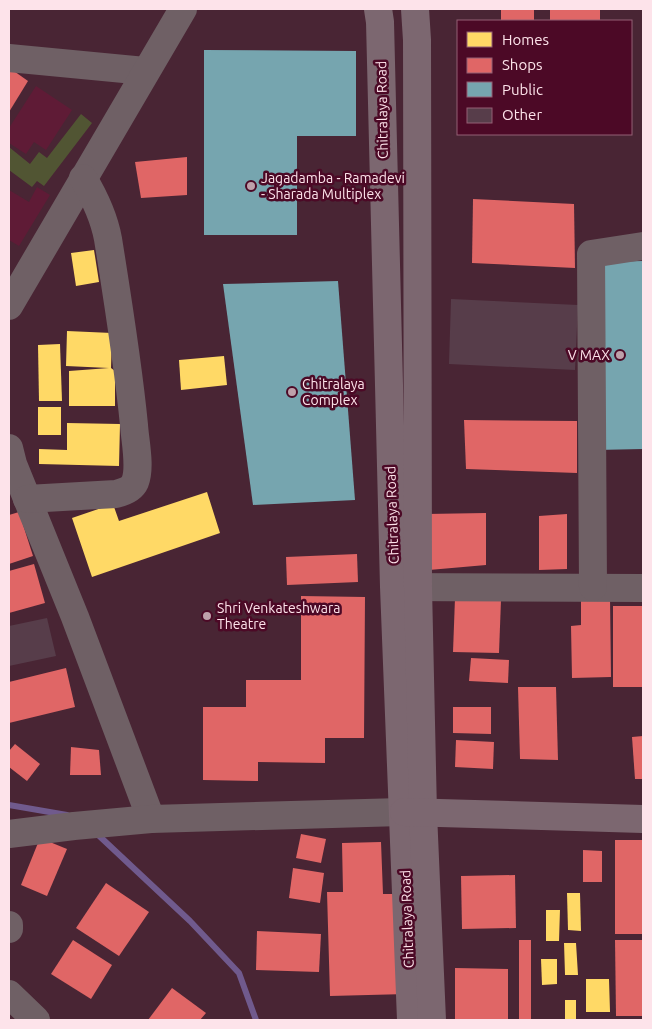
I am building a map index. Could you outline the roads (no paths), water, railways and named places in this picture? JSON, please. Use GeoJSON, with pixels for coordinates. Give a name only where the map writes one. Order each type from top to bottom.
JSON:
{"type":"FeatureCollection","features":[{"type":"Feature","properties":{"kind":"main road","name":"Chitralaya Road"},"geometry":{"type":"LineString","coordinates":[[406,587],[417,40],[415,9]]}},
{"type":"Feature","properties":{"kind":"main road","name":"Chitralaya Road"},"geometry":{"type":"LineString","coordinates":[[375,13],[406,587],[413,812],[411,1020]]}},
{"type":"Feature","properties":{"kind":"main road","name":"Chitralaya Road"},"geometry":{"type":"LineString","coordinates":[[413,812],[432,1020]]}},
{"type":"Feature","properties":{"kind":"main road"},"geometry":{"type":"LineString","coordinates":[[413,812],[643,819]]}},
{"type":"Feature","properties":{"kind":"street"},"geometry":{"type":"LineString","coordinates":[[9,306],[183,9]]}},
{"type":"Feature","properties":{"kind":"street"},"geometry":{"type":"LineString","coordinates":[[9,58],[145,71]]}},
{"type":"Feature","properties":{"kind":"street"},"geometry":{"type":"LineString","coordinates":[[27,498],[116,494],[127,491],[134,484],[137,474],[130,378],[108,240],[97,201],[84,178]]}},
{"type":"Feature","properties":{"kind":"street"},"geometry":{"type":"LineString","coordinates":[[593,587],[592,254],[643,246]]}},
{"type":"Feature","properties":{"kind":"street"},"geometry":{"type":"LineString","coordinates":[[10,458],[75,617],[150,819]]}},
{"type":"Feature","properties":{"kind":"street"},"geometry":{"type":"LineString","coordinates":[[406,587],[643,588]]}},
{"type":"Feature","properties":{"kind":"street"},"geometry":{"type":"LineString","coordinates":[[9,834],[150,819],[413,812]]}},
{"type":"Feature","properties":{"kind":"street"},"geometry":{"type":"LineString","coordinates":[[9,994],[36,1020]]}},
{"type":"Feature","properties":{"kind":"waterway"},"geometry":{"type":"LineString","coordinates":[[9,805],[67,815]]}},
{"type":"Feature","properties":{"kind":"waterway"},"geometry":{"type":"LineString","coordinates":[[95,832],[190,921],[239,973],[256,1020]]}},
{"type":"Feature","properties":{"kind":"place","name":"Jagadamba - Ramadevi - Sharada Multiplex"},"geometry":{"type":"Point","coordinates":[251,186]}},
{"type":"Feature","properties":{"kind":"place","name":"V MAX"},"geometry":{"type":"Point","coordinates":[620,355]}},
{"type":"Feature","properties":{"kind":"place","name":"Chitralaya Complex"},"geometry":{"type":"Point","coordinates":[292,392]}},
{"type":"Feature","properties":{"kind":"place","name":"Shri Venkateshwara Theatre"},"geometry":{"type":"Point","coordinates":[207,616]}}]}
